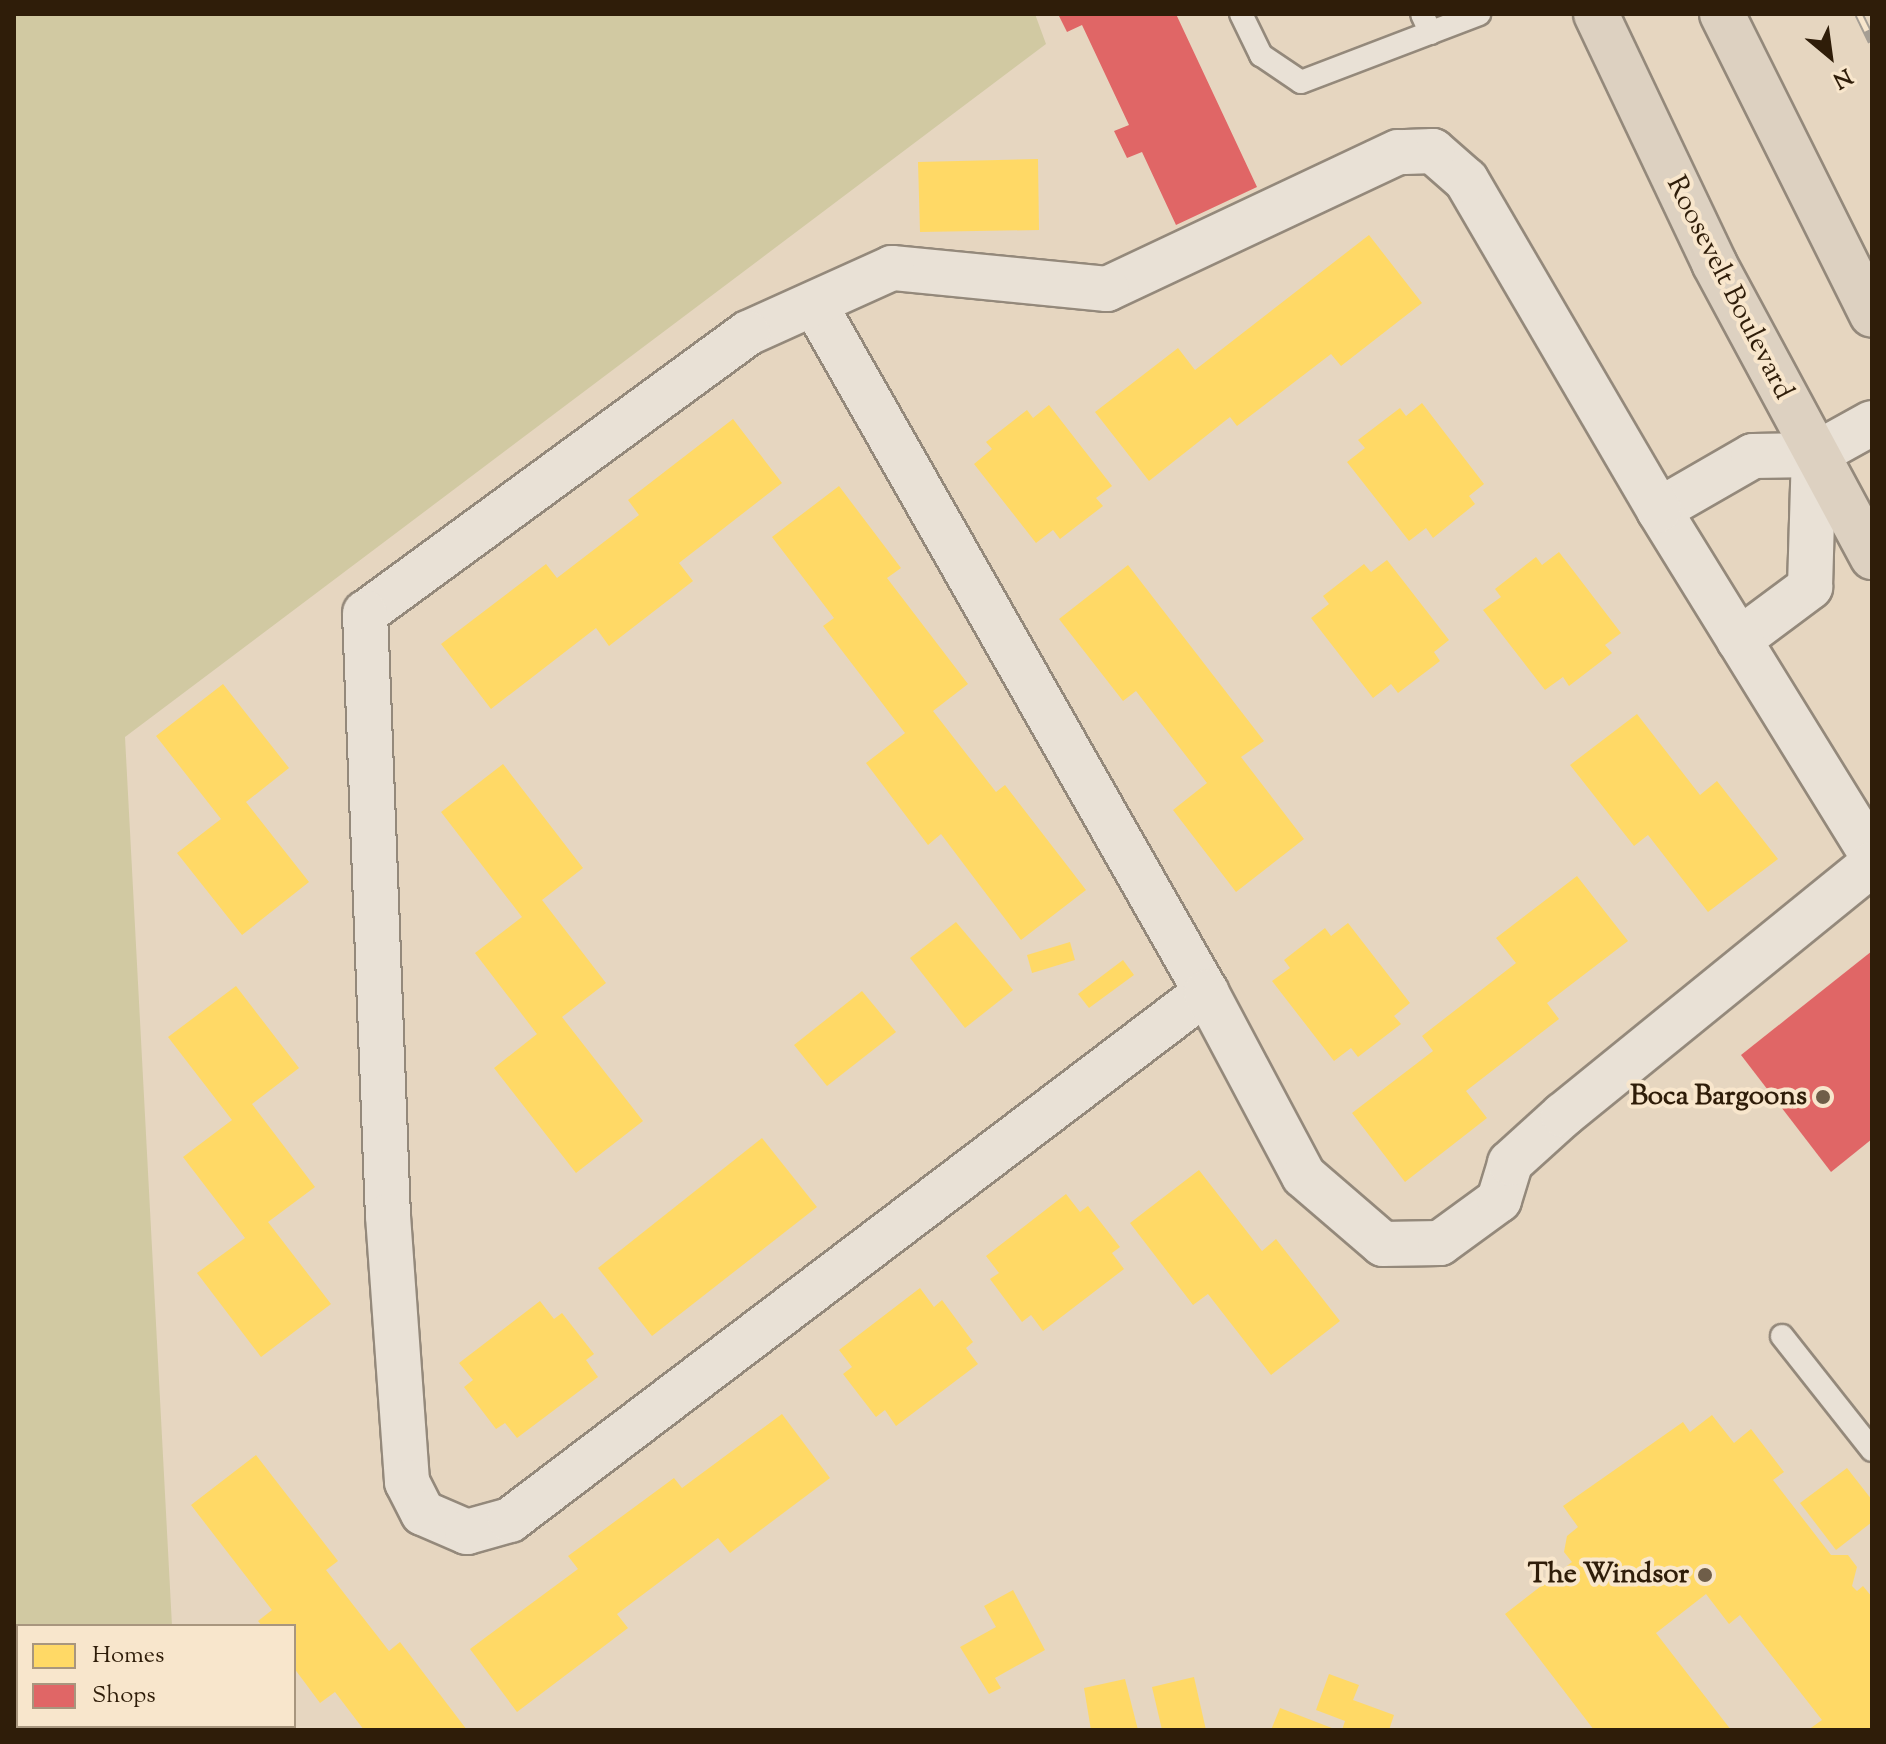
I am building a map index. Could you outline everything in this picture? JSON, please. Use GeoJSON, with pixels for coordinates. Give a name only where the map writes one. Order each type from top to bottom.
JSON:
{"type":"FeatureCollection","features":[{"type":"Feature","properties":{"kind":"highway","name":"Roosevelt Boulevard"},"geometry":{"type":"LineString","coordinates":[[1596,14],[1714,263],[1814,455],[1872,557]]}},
{"type":"Feature","properties":{"kind":"highway"},"geometry":{"type":"LineString","coordinates":[[1722,14],[1872,315]]}},
{"type":"Feature","properties":{"kind":"street"},"geometry":{"type":"LineString","coordinates":[[1206,992],[510,1520],[467,1532],[423,1513],[407,1482],[401,1445],[365,613],[748,333],[892,268],[1107,289],[1398,152],[1433,151],[1466,180],[1659,510],[1872,855]]}},
{"type":"Feature","properties":{"kind":"street"},"geometry":{"type":"LineString","coordinates":[[815,305],[1206,992],[1304,1176],[1383,1244],[1440,1243],[1499,1200],[1510,1163],[1563,1115],[1872,864]]}},
{"type":"Feature","properties":{"kind":"street"},"geometry":{"type":"LineString","coordinates":[[1659,510],[1753,456],[1814,455],[1872,423]]}},
{"type":"Feature","properties":{"kind":"street"},"geometry":{"type":"LineString","coordinates":[[1739,640],[1810,587],[1814,455]]}},
{"type":"Feature","properties":{"kind":"lane"},"geometry":{"type":"LineString","coordinates":[[1241,14],[1261,55],[1301,82],[1426,23],[1479,14]]}},
{"type":"Feature","properties":{"kind":"lane"},"geometry":{"type":"LineString","coordinates":[[1782,1336],[1872,1450]]}},
{"type":"Feature","properties":{"kind":"shaded area"},"geometry":{"type":"Polygon","coordinates":[[[14,14],[1035,14],[1046,44],[125,737],[172,1624],[16,1624],[16,1728],[174,1730],[14,1730],[14,14]]]}},
{"type":"Feature","properties":{"kind":"building: Homes"},"geometry":{"type":"Polygon","coordinates":[[[1038,159],[1039,230],[920,232],[918,162],[1038,159]]]}},
{"type":"Feature","properties":{"kind":"building: Homes"},"geometry":{"type":"Polygon","coordinates":[[[1369,235],[1422,303],[1341,366],[1331,354],[1237,426],[1230,417],[1149,481],[1095,412],[1178,348],[1195,370],[1369,235]]]}},
{"type":"Feature","properties":{"kind":"building: Homes"},"geometry":{"type":"Polygon","coordinates":[[[1422,403],[1484,484],[1469,496],[1475,504],[1433,538],[1426,528],[1409,541],[1347,462],[1365,448],[1358,440],[1400,408],[1406,416],[1422,403]]]}},
{"type":"Feature","properties":{"kind":"building: Homes"},"geometry":{"type":"Polygon","coordinates":[[[1049,405],[1112,486],[1096,498],[1103,506],[1060,539],[1053,530],[1036,543],[974,464],[992,449],[986,442],[1027,410],[1033,418],[1049,405]]]}},
{"type":"Feature","properties":{"kind":"building: Homes"},"geometry":{"type":"Polygon","coordinates":[[[733,419],[782,483],[679,563],[693,581],[609,646],[596,628],[491,709],[441,644],[546,564],[557,578],[639,515],[628,500],[733,419]]]}},
{"type":"Feature","properties":{"kind":"building: Homes"},"geometry":{"type":"Polygon","coordinates":[[[839,486],[901,568],[887,578],[968,684],[933,711],[996,792],[1005,785],[1086,890],[1021,940],[941,834],[928,845],[866,763],[905,733],[823,626],[834,618],[772,537],[839,486]]]}},
{"type":"Feature","properties":{"kind":"building: Homes"},"geometry":{"type":"Polygon","coordinates":[[[1559,552],[1621,633],[1605,645],[1612,653],[1569,686],[1563,677],[1545,690],[1483,610],[1501,597],[1495,589],[1536,557],[1542,565],[1559,552]]]}},
{"type":"Feature","properties":{"kind":"building: Homes"},"geometry":{"type":"Polygon","coordinates":[[[1387,560],[1449,640],[1434,652],[1440,661],[1398,693],[1391,684],[1373,698],[1311,618],[1329,604],[1323,596],[1364,564],[1371,572],[1387,560]]]}},
{"type":"Feature","properties":{"kind":"building: Homes"},"geometry":{"type":"Polygon","coordinates":[[[1128,565],[1264,741],[1241,757],[1304,839],[1236,892],[1173,810],[1207,783],[1136,691],[1123,701],[1059,619],[1128,565]]]}},
{"type":"Feature","properties":{"kind":"building: Homes"},"geometry":{"type":"Polygon","coordinates":[[[223,684],[289,768],[246,802],[309,882],[242,935],[177,853],[221,819],[156,736],[223,684]]]}},
{"type":"Feature","properties":{"kind":"building: Homes"},"geometry":{"type":"Polygon","coordinates":[[[1637,714],[1700,795],[1717,781],[1778,859],[1708,912],[1648,835],[1634,846],[1570,765],[1637,714]]]}},
{"type":"Feature","properties":{"kind":"building: Homes"},"geometry":{"type":"Polygon","coordinates":[[[503,764],[583,868],[542,900],[606,983],[562,1017],[643,1121],[576,1173],[494,1068],[537,1034],[475,953],[522,917],[441,812],[503,764]]]}},
{"type":"Feature","properties":{"kind":"building: Homes"},"geometry":{"type":"Polygon","coordinates":[[[1577,876],[1628,941],[1547,1003],[1559,1019],[1466,1091],[1487,1118],[1405,1182],[1352,1113],[1433,1051],[1422,1036],[1516,963],[1496,938],[1577,876]]]}},
{"type":"Feature","properties":{"kind":"building: Homes"},"geometry":{"type":"Polygon","coordinates":[[[956,922],[1013,990],[965,1028],[910,958],[956,922]]]}},
{"type":"Feature","properties":{"kind":"building: Homes"},"geometry":{"type":"Polygon","coordinates":[[[1348,923],[1410,1003],[1394,1016],[1401,1024],[1358,1057],[1351,1048],[1334,1061],[1272,981],[1290,968],[1284,960],[1325,928],[1331,936],[1348,923]]]}},
{"type":"Feature","properties":{"kind":"building: Homes"},"geometry":{"type":"Polygon","coordinates":[[[1070,942],[1075,960],[1032,973],[1027,955],[1070,942]]]}},
{"type":"Feature","properties":{"kind":"building: Homes"},"geometry":{"type":"Polygon","coordinates":[[[1123,960],[1134,975],[1089,1008],[1078,994],[1123,960]]]}},
{"type":"Feature","properties":{"kind":"building: Homes"},"geometry":{"type":"Polygon","coordinates":[[[236,986],[299,1068],[252,1104],[315,1187],[268,1222],[331,1304],[261,1357],[197,1273],[245,1238],[183,1157],[232,1120],[168,1037],[236,986]]]}},
{"type":"Feature","properties":{"kind":"building: Homes"},"geometry":{"type":"Polygon","coordinates":[[[862,991],[896,1032],[827,1086],[794,1045],[862,991]]]}},
{"type":"Feature","properties":{"kind":"building: Homes"},"geometry":{"type":"Polygon","coordinates":[[[762,1138],[817,1207],[652,1336],[598,1268],[762,1138]]]}},
{"type":"Feature","properties":{"kind":"building: Homes"},"geometry":{"type":"Polygon","coordinates":[[[1199,1170],[1262,1251],[1276,1239],[1340,1321],[1271,1375],[1208,1294],[1193,1305],[1130,1223],[1199,1170]]]}},
{"type":"Feature","properties":{"kind":"building: Homes"},"geometry":{"type":"Polygon","coordinates":[[[1066,1194],[1080,1212],[1088,1206],[1120,1247],[1112,1253],[1124,1269],[1043,1331],[1031,1315],[1022,1322],[990,1279],[999,1273],[986,1256],[1066,1194]]]}},
{"type":"Feature","properties":{"kind":"building: Homes"},"geometry":{"type":"Polygon","coordinates":[[[920,1288],[934,1307],[942,1300],[973,1342],[966,1348],[978,1364],[896,1426],[885,1410],[876,1417],[843,1374],[852,1367],[839,1350],[920,1288]]]}},
{"type":"Feature","properties":{"kind":"building: Homes"},"geometry":{"type":"Polygon","coordinates":[[[540,1301],[554,1319],[562,1313],[594,1354],[586,1360],[598,1377],[517,1438],[505,1423],[496,1429],[464,1387],[473,1380],[459,1363],[540,1301]]]}},
{"type":"Feature","properties":{"kind":"building: Homes"},"geometry":{"type":"Polygon","coordinates":[[[782,1414],[830,1478],[730,1553],[718,1538],[617,1614],[628,1628],[517,1712],[470,1649],[578,1569],[568,1556],[674,1478],[682,1488],[782,1414]]]}},
{"type":"Feature","properties":{"kind":"building: Homes","name":"The Windsor"},"geometry":{"type":"Polygon","coordinates":[[[1712,1415],[1734,1443],[1751,1429],[1784,1472],[1773,1480],[1831,1555],[1848,1555],[1857,1567],[1852,1586],[1857,1591],[1863,1586],[1872,1597],[1872,1730],[1808,1730],[1822,1720],[1740,1615],[1729,1624],[1706,1594],[1656,1633],[1731,1730],[1594,1730],[1505,1614],[1572,1562],[1564,1552],[1567,1536],[1578,1527],[1563,1506],[1683,1422],[1690,1432],[1712,1415]]]}},
{"type":"Feature","properties":{"kind":"building: Homes"},"geometry":{"type":"Polygon","coordinates":[[[256,1455],[338,1561],[326,1570],[389,1651],[400,1642],[467,1730],[364,1730],[335,1692],[320,1703],[296,1671],[296,1624],[260,1624],[258,1621],[272,1610],[191,1505],[256,1455]]]}},
{"type":"Feature","properties":{"kind":"building: Homes"},"geometry":{"type":"Polygon","coordinates":[[[1847,1468],[1872,1500],[1872,1522],[1836,1550],[1800,1503],[1847,1468]]]}},
{"type":"Feature","properties":{"kind":"building: Homes"},"geometry":{"type":"Polygon","coordinates":[[[1013,1590],[1045,1650],[995,1678],[1001,1688],[989,1694],[960,1647],[996,1627],[984,1606],[1013,1590]]]}},
{"type":"Feature","properties":{"kind":"building: Homes"},"geometry":{"type":"Polygon","coordinates":[[[1329,1674],[1359,1685],[1353,1700],[1394,1715],[1389,1730],[1342,1730],[1345,1721],[1316,1710],[1329,1674]]]}},
{"type":"Feature","properties":{"kind":"building: Homes"},"geometry":{"type":"Polygon","coordinates":[[[1194,1677],[1206,1730],[1162,1730],[1152,1687],[1194,1677]]]}},
{"type":"Feature","properties":{"kind":"building: Homes"},"geometry":{"type":"Polygon","coordinates":[[[1125,1679],[1138,1730],[1091,1730],[1084,1688],[1125,1679]]]}},
{"type":"Feature","properties":{"kind":"building: Homes"},"geometry":{"type":"Polygon","coordinates":[[[1280,1708],[1337,1730],[1271,1730],[1280,1708]]]}},
{"type":"Feature","properties":{"kind":"building: Shops"},"geometry":{"type":"Polygon","coordinates":[[[1058,14],[1176,14],[1257,187],[1176,225],[1142,152],[1127,158],[1114,131],[1129,125],[1082,25],[1067,32],[1058,14]]]}},
{"type":"Feature","properties":{"kind":"building: Shops","name":"Boca Bargoons"},"geometry":{"type":"Polygon","coordinates":[[[1872,951],[1872,1139],[1831,1172],[1741,1055],[1872,951]]]}},
{"type":"Feature","properties":{"kind":"railway"},"geometry":{"type":"LineString","coordinates":[[1859,14],[1872,41]]}},
{"type":"Feature","properties":{"kind":"place","name":"Boca Bargoons"},"geometry":{"type":"Point","coordinates":[1823,1097]}},
{"type":"Feature","properties":{"kind":"place","name":"The Windsor"},"geometry":{"type":"Point","coordinates":[1705,1575]}}]}
